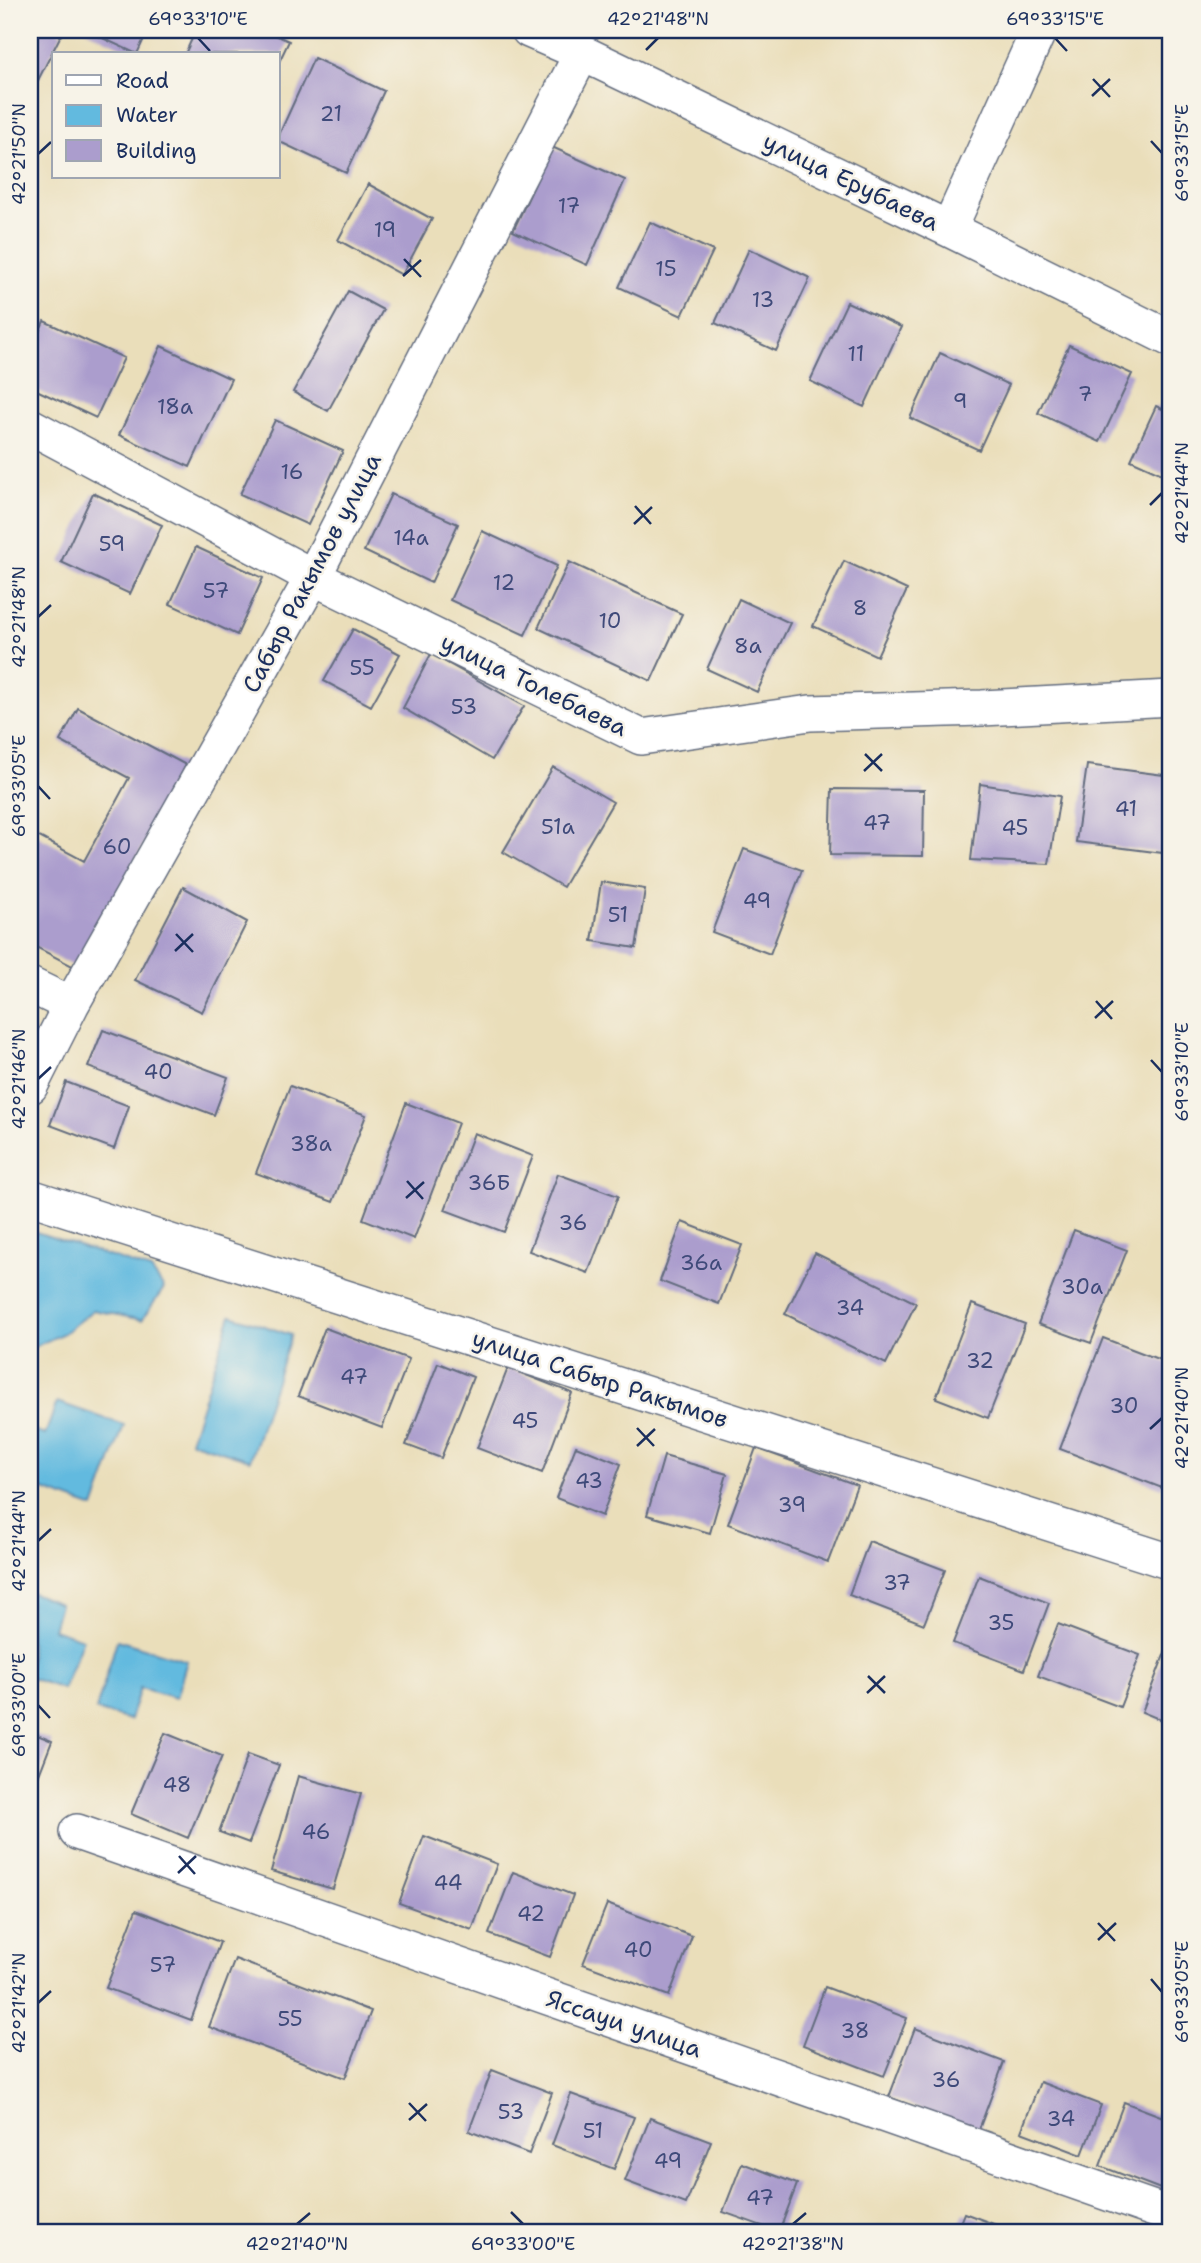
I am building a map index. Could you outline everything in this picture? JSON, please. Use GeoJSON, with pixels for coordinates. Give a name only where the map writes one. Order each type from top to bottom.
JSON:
{"type":"FeatureCollection","features":[{"type":"Feature","properties":{"kind":"street","name":"улица Ерубаева"},"geometry":{"type":"LineString","coordinates":[[529,30],[949,229],[1171,339]]}},
{"type":"Feature","properties":{"kind":"street"},"geometry":{"type":"LineString","coordinates":[[949,229],[1039,30]]}},
{"type":"Feature","properties":{"kind":"street","name":"Сабыр Ракымов улица"},"geometry":{"type":"LineString","coordinates":[[30,1086],[71,1004],[313,577],[582,53]]}},
{"type":"Feature","properties":{"kind":"street","name":"улица Толебаева"},"geometry":{"type":"LineString","coordinates":[[30,426],[313,577],[641,737],[810,713],[1171,698]]}},
{"type":"Feature","properties":{"kind":"street"},"geometry":{"type":"LineString","coordinates":[[30,985],[71,1004]]}},
{"type":"Feature","properties":{"kind":"street","name":"улица Сабыр Ракымов"},"geometry":{"type":"LineString","coordinates":[[30,1197],[1171,1562]]}},
{"type":"Feature","properties":{"kind":"street","name":"Яссауи улица"},"geometry":{"type":"LineString","coordinates":[[77,1832],[1171,2215]]}},
{"type":"Feature","properties":{"kind":"water"},"geometry":{"type":"Polygon","coordinates":[[[30,1230],[151,1270],[164,1288],[142,1320],[93,1310],[64,1333],[30,1349],[30,1230]]]}},
{"type":"Feature","properties":{"kind":"water"},"geometry":{"type":"Polygon","coordinates":[[[231,1315],[291,1335],[250,1460],[190,1441],[231,1315]]]}},
{"type":"Feature","properties":{"kind":"water"},"geometry":{"type":"Polygon","coordinates":[[[57,1402],[124,1425],[94,1508],[30,1485],[30,1430],[45,1435],[57,1402]]]}},
{"type":"Feature","properties":{"kind":"water"},"geometry":{"type":"Polygon","coordinates":[[[30,1592],[60,1604],[53,1629],[83,1639],[63,1689],[30,1678],[30,1592]]]}},
{"type":"Feature","properties":{"kind":"water"},"geometry":{"type":"Polygon","coordinates":[[[117,1640],[187,1661],[176,1698],[140,1688],[130,1720],[96,1710],[117,1640]]]}},
{"type":"Feature","properties":{"kind":"building"},"geometry":{"type":"Polygon","coordinates":[[[30,30],[54,30],[62,33],[52,52],[30,96],[30,30]]]}},
{"type":"Feature","properties":{"kind":"building"},"geometry":{"type":"Polygon","coordinates":[[[85,30],[148,30],[138,52],[85,30]]]}},
{"type":"Feature","properties":{"kind":"building"},"geometry":{"type":"Polygon","coordinates":[[[196,30],[264,30],[289,41],[280,60],[280,52],[186,52],[196,30]]]}},
{"type":"Feature","properties":{"kind":"building"},"geometry":{"type":"Polygon","coordinates":[[[314,58],[384,91],[346,173],[280,142],[280,133],[314,58]]]}},
{"type":"Feature","properties":{"kind":"building"},"geometry":{"type":"Polygon","coordinates":[[[552,147],[625,180],[587,265],[513,231],[552,147]]]}},
{"type":"Feature","properties":{"kind":"building"},"geometry":{"type":"Polygon","coordinates":[[[368,184],[432,219],[402,275],[338,240],[368,184]]]}},
{"type":"Feature","properties":{"kind":"building"},"geometry":{"type":"Polygon","coordinates":[[[650,222],[713,251],[682,316],[619,287],[650,222]]]}},
{"type":"Feature","properties":{"kind":"building"},"geometry":{"type":"Polygon","coordinates":[[[749,249],[810,278],[776,351],[715,323],[749,249]]]}},
{"type":"Feature","properties":{"kind":"building"},"geometry":{"type":"Polygon","coordinates":[[[348,291],[383,310],[328,411],[293,392],[348,291]]]}},
{"type":"Feature","properties":{"kind":"building"},"geometry":{"type":"Polygon","coordinates":[[[847,302],[901,327],[864,407],[810,381],[847,302]]]}},
{"type":"Feature","properties":{"kind":"building"},"geometry":{"type":"Polygon","coordinates":[[[44,321],[124,358],[96,418],[30,387],[30,352],[44,321]]]}},
{"type":"Feature","properties":{"kind":"building"},"geometry":{"type":"Polygon","coordinates":[[[1069,345],[1132,374],[1100,442],[1038,413],[1069,345]]]}},
{"type":"Feature","properties":{"kind":"building"},"geometry":{"type":"Polygon","coordinates":[[[161,346],[231,379],[190,467],[119,435],[161,346]]]}},
{"type":"Feature","properties":{"kind":"building"},"geometry":{"type":"Polygon","coordinates":[[[940,353],[1009,385],[979,450],[910,418],[940,353]]]}},
{"type":"Feature","properties":{"kind":"building"},"geometry":{"type":"Polygon","coordinates":[[[1156,406],[1171,413],[1171,478],[1131,460],[1156,406]]]}},
{"type":"Feature","properties":{"kind":"building"},"geometry":{"type":"Polygon","coordinates":[[[275,420],[343,451],[308,525],[240,494],[275,420]]]}},
{"type":"Feature","properties":{"kind":"building"},"geometry":{"type":"Polygon","coordinates":[[[93,493],[162,525],[130,594],[61,562],[93,493]]]}},
{"type":"Feature","properties":{"kind":"building"},"geometry":{"type":"Polygon","coordinates":[[[391,494],[458,524],[431,583],[364,551],[391,494]]]}},
{"type":"Feature","properties":{"kind":"building"},"geometry":{"type":"Polygon","coordinates":[[[482,531],[557,566],[525,635],[450,600],[482,531]]]}},
{"type":"Feature","properties":{"kind":"building"},"geometry":{"type":"Polygon","coordinates":[[[196,547],[263,578],[237,635],[170,604],[196,547]]]}},
{"type":"Feature","properties":{"kind":"building"},"geometry":{"type":"Polygon","coordinates":[[[844,561],[907,590],[877,656],[813,626],[844,561]]]}},
{"type":"Feature","properties":{"kind":"building"},"geometry":{"type":"Polygon","coordinates":[[[569,562],[682,614],[651,681],[538,628],[569,562]]]}},
{"type":"Feature","properties":{"kind":"building"},"geometry":{"type":"Polygon","coordinates":[[[739,599],[790,623],[757,692],[707,669],[739,599]]]}},
{"type":"Feature","properties":{"kind":"building"},"geometry":{"type":"Polygon","coordinates":[[[353,629],[400,654],[371,706],[324,681],[353,629]]]}},
{"type":"Feature","properties":{"kind":"building"},"geometry":{"type":"Polygon","coordinates":[[[431,654],[524,706],[492,760],[403,708],[431,654]]]}},
{"type":"Feature","properties":{"kind":"building"},"geometry":{"type":"Polygon","coordinates":[[[78,708],[186,765],[78,969],[30,944],[30,832],[84,861],[129,778],[60,741],[78,708]]]}},
{"type":"Feature","properties":{"kind":"building"},"geometry":{"type":"Polygon","coordinates":[[[1087,765],[1171,776],[1171,854],[1076,842],[1087,765]]]}},
{"type":"Feature","properties":{"kind":"building"},"geometry":{"type":"Polygon","coordinates":[[[553,767],[613,802],[563,887],[503,852],[553,767]]]}},
{"type":"Feature","properties":{"kind":"building"},"geometry":{"type":"Polygon","coordinates":[[[980,784],[1060,796],[1049,864],[971,860],[980,784]]]}},
{"type":"Feature","properties":{"kind":"building"},"geometry":{"type":"Polygon","coordinates":[[[832,789],[924,790],[923,856],[830,855],[832,789]]]}},
{"type":"Feature","properties":{"kind":"building"},"geometry":{"type":"Polygon","coordinates":[[[744,849],[802,870],[770,954],[712,932],[744,849]]]}},
{"type":"Feature","properties":{"kind":"building"},"geometry":{"type":"Polygon","coordinates":[[[601,882],[645,889],[636,948],[592,941],[601,882]]]}},
{"type":"Feature","properties":{"kind":"building"},"geometry":{"type":"Polygon","coordinates":[[[183,887],[247,922],[202,1012],[135,980],[183,887]]]}},
{"type":"Feature","properties":{"kind":"building"},"geometry":{"type":"Polygon","coordinates":[[[103,1030],[228,1077],[214,1115],[88,1067],[103,1030]]]}},
{"type":"Feature","properties":{"kind":"building"},"geometry":{"type":"Polygon","coordinates":[[[66,1082],[129,1106],[114,1149],[50,1125],[66,1082]]]}},
{"type":"Feature","properties":{"kind":"building"},"geometry":{"type":"Polygon","coordinates":[[[290,1086],[366,1115],[333,1202],[256,1173],[290,1086]]]}},
{"type":"Feature","properties":{"kind":"building"},"geometry":{"type":"Polygon","coordinates":[[[406,1103],[458,1123],[414,1239],[363,1219],[406,1103]]]}},
{"type":"Feature","properties":{"kind":"building"},"geometry":{"type":"Polygon","coordinates":[[[474,1133],[533,1156],[504,1232],[445,1210],[474,1133]]]}},
{"type":"Feature","properties":{"kind":"building"},"geometry":{"type":"Polygon","coordinates":[[[558,1174],[618,1196],[588,1273],[529,1251],[558,1174]]]}},
{"type":"Feature","properties":{"kind":"building"},"geometry":{"type":"Polygon","coordinates":[[[682,1222],[742,1245],[719,1304],[660,1281],[682,1222]]]}},
{"type":"Feature","properties":{"kind":"building"},"geometry":{"type":"Polygon","coordinates":[[[1074,1230],[1127,1250],[1091,1343],[1038,1324],[1074,1230]]]}},
{"type":"Feature","properties":{"kind":"building"},"geometry":{"type":"Polygon","coordinates":[[[815,1253],[916,1303],[886,1364],[785,1314],[815,1253]]]}},
{"type":"Feature","properties":{"kind":"building"},"geometry":{"type":"Polygon","coordinates":[[[972,1304],[1025,1324],[988,1418],[936,1398],[972,1304]]]}},
{"type":"Feature","properties":{"kind":"building"},"geometry":{"type":"Polygon","coordinates":[[[325,1328],[409,1359],[382,1428],[298,1396],[325,1328]]]}},
{"type":"Feature","properties":{"kind":"building"},"geometry":{"type":"Polygon","coordinates":[[[1103,1338],[1171,1364],[1171,1462],[1162,1488],[1060,1449],[1103,1338]]]}},
{"type":"Feature","properties":{"kind":"building"},"geometry":{"type":"Polygon","coordinates":[[[438,1363],[473,1377],[441,1458],[406,1445],[438,1363]]]}},
{"type":"Feature","properties":{"kind":"building"},"geometry":{"type":"Polygon","coordinates":[[[508,1368],[572,1393],[542,1473],[477,1448],[508,1368]]]}},
{"type":"Feature","properties":{"kind":"building"},"geometry":{"type":"Polygon","coordinates":[[[576,1446],[621,1464],[602,1516],[556,1498],[576,1446]]]}},
{"type":"Feature","properties":{"kind":"building"},"geometry":{"type":"Polygon","coordinates":[[[756,1448],[857,1485],[828,1562],[728,1524],[756,1448]]]}},
{"type":"Feature","properties":{"kind":"building"},"geometry":{"type":"Polygon","coordinates":[[[664,1456],[727,1474],[710,1533],[647,1515],[664,1456]]]}},
{"type":"Feature","properties":{"kind":"building"},"geometry":{"type":"Polygon","coordinates":[[[869,1541],[945,1570],[924,1624],[849,1595],[869,1541]]]}},
{"type":"Feature","properties":{"kind":"building"},"geometry":{"type":"Polygon","coordinates":[[[979,1576],[1049,1603],[1024,1670],[953,1643],[979,1576]]]}},
{"type":"Feature","properties":{"kind":"building"},"geometry":{"type":"Polygon","coordinates":[[[1058,1624],[1140,1655],[1120,1707],[1038,1676],[1058,1624]]]}},
{"type":"Feature","properties":{"kind":"building"},"geometry":{"type":"Polygon","coordinates":[[[1171,1637],[1171,1724],[1142,1712],[1171,1637]]]}},
{"type":"Feature","properties":{"kind":"building"},"geometry":{"type":"Polygon","coordinates":[[[30,1732],[52,1741],[30,1798],[30,1732]]]}},
{"type":"Feature","properties":{"kind":"building"},"geometry":{"type":"Polygon","coordinates":[[[165,1733],[222,1756],[188,1838],[131,1814],[165,1733]]]}},
{"type":"Feature","properties":{"kind":"building"},"geometry":{"type":"Polygon","coordinates":[[[248,1754],[279,1765],[249,1843],[219,1832],[248,1754]]]}},
{"type":"Feature","properties":{"kind":"building"},"geometry":{"type":"Polygon","coordinates":[[[298,1776],[361,1794],[333,1889],[271,1871],[298,1776]]]}},
{"type":"Feature","properties":{"kind":"building"},"geometry":{"type":"Polygon","coordinates":[[[424,1836],[497,1864],[472,1930],[399,1903],[424,1836]]]}},
{"type":"Feature","properties":{"kind":"building"},"geometry":{"type":"Polygon","coordinates":[[[513,1872],[573,1895],[550,1957],[489,1934],[513,1872]]]}},
{"type":"Feature","properties":{"kind":"building"},"geometry":{"type":"Polygon","coordinates":[[[607,1904],[692,1936],[669,1996],[583,1964],[607,1904]]]}},
{"type":"Feature","properties":{"kind":"building"},"geometry":{"type":"Polygon","coordinates":[[[136,1910],[220,1942],[191,2020],[106,1988],[136,1910]]]}},
{"type":"Feature","properties":{"kind":"building"},"geometry":{"type":"Polygon","coordinates":[[[235,1959],[371,2011],[345,2078],[209,2027],[235,1959]]]}},
{"type":"Feature","properties":{"kind":"building"},"geometry":{"type":"Polygon","coordinates":[[[825,1987],[907,2018],[884,2076],[803,2045],[825,1987]]]}},
{"type":"Feature","properties":{"kind":"building"},"geometry":{"type":"Polygon","coordinates":[[[915,2028],[1004,2062],[978,2132],[889,2097],[915,2028]]]}},
{"type":"Feature","properties":{"kind":"building"},"geometry":{"type":"Polygon","coordinates":[[[492,2070],[552,2093],[529,2154],[469,2131],[492,2070]]]}},
{"type":"Feature","properties":{"kind":"building"},"geometry":{"type":"Polygon","coordinates":[[[1040,2082],[1101,2105],[1082,2155],[1021,2132],[1040,2082]]]}},
{"type":"Feature","properties":{"kind":"building"},"geometry":{"type":"Polygon","coordinates":[[[571,2094],[634,2117],[614,2169],[552,2145],[571,2094]]]}},
{"type":"Feature","properties":{"kind":"building"},"geometry":{"type":"Polygon","coordinates":[[[1124,2102],[1171,2120],[1171,2193],[1100,2166],[1124,2102]]]}},
{"type":"Feature","properties":{"kind":"building"},"geometry":{"type":"Polygon","coordinates":[[[650,2118],[711,2141],[686,2204],[625,2181],[650,2118]]]}},
{"type":"Feature","properties":{"kind":"building"},"geometry":{"type":"Polygon","coordinates":[[[742,2163],[797,2184],[779,2232],[723,2212],[742,2163]]]}},
{"type":"Feature","properties":{"kind":"building"},"geometry":{"type":"Polygon","coordinates":[[[964,2213],[1018,2233],[956,2233],[964,2213]]]}}]}
